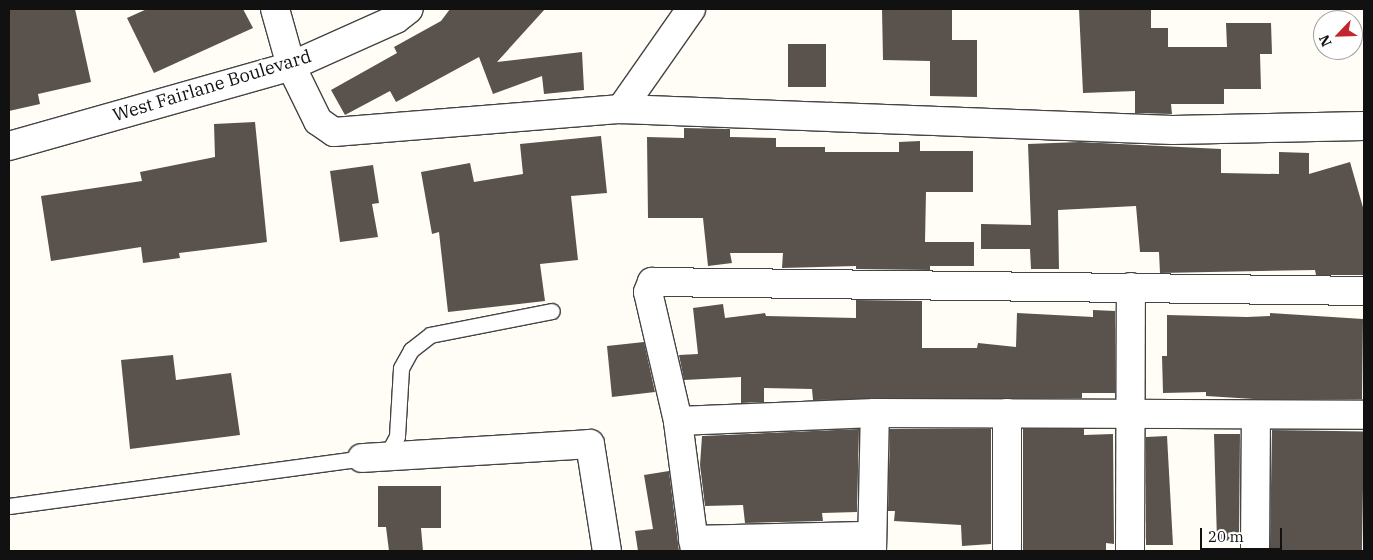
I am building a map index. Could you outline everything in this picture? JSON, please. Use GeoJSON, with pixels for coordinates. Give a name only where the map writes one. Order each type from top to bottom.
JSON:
{"type":"FeatureCollection","features":[{"type":"Feature","properties":{"kind":"street"},"geometry":{"type":"LineString","coordinates":[[275,9],[291,66],[318,121],[334,132],[621,109],[1173,130],[1364,126]]}},
{"type":"Feature","properties":{"kind":"street","name":"West Fairlane Boulevard"},"geometry":{"type":"LineString","coordinates":[[9,146],[291,66],[396,18],[409,9]]}},
{"type":"Feature","properties":{"kind":"street"},"geometry":{"type":"LineString","coordinates":[[621,109],[691,9]]}},
{"type":"Feature","properties":{"kind":"street"},"geometry":{"type":"LineString","coordinates":[[875,413],[872,544],[694,546],[678,421],[648,292],[652,282],[1364,291]]}},
{"type":"Feature","properties":{"kind":"street"},"geometry":{"type":"LineString","coordinates":[[1130,551],[1131,287]]}},
{"type":"Feature","properties":{"kind":"street"},"geometry":{"type":"LineString","coordinates":[[678,421],[875,413],[1130,412],[1364,415]]}},
{"type":"Feature","properties":{"kind":"street"},"geometry":{"type":"LineString","coordinates":[[1007,413],[1007,551]]}},
{"type":"Feature","properties":{"kind":"street"},"geometry":{"type":"LineString","coordinates":[[1255,551],[1256,415]]}},
{"type":"Feature","properties":{"kind":"street"},"geometry":{"type":"LineString","coordinates":[[362,458],[590,444],[607,551]]}},
{"type":"Feature","properties":{"kind":"lane"},"geometry":{"type":"LineString","coordinates":[[9,506],[386,455],[394,446],[397,436],[401,368],[411,350],[430,335],[552,311]]}},
{"type":"Feature","properties":{"kind":"building"},"geometry":{"type":"Polygon","coordinates":[[[9,9],[75,9],[91,82],[38,94],[40,104],[9,111],[9,9]]]}},
{"type":"Feature","properties":{"kind":"building"},"geometry":{"type":"Polygon","coordinates":[[[147,9],[243,9],[253,28],[154,73],[127,18],[147,9]]]}},
{"type":"Feature","properties":{"kind":"building"},"geometry":{"type":"Polygon","coordinates":[[[450,9],[545,9],[497,62],[582,52],[584,90],[544,94],[542,76],[493,94],[479,57],[396,102],[390,91],[345,115],[331,90],[397,53],[394,47],[441,21],[450,9]]]}},
{"type":"Feature","properties":{"kind":"building"},"geometry":{"type":"Polygon","coordinates":[[[882,9],[952,9],[952,40],[977,40],[977,97],[930,96],[930,61],[883,60],[882,9]]]}},
{"type":"Feature","properties":{"kind":"building"},"geometry":{"type":"Polygon","coordinates":[[[1079,9],[1151,9],[1151,28],[1168,28],[1168,47],[1227,47],[1226,23],[1271,23],[1272,54],[1260,54],[1261,89],[1224,89],[1224,104],[1171,104],[1172,114],[1135,113],[1135,91],[1083,93],[1079,9]]]}},
{"type":"Feature","properties":{"kind":"building"},"geometry":{"type":"Polygon","coordinates":[[[788,44],[826,44],[826,87],[788,87],[788,44]]]}},
{"type":"Feature","properties":{"kind":"building"},"geometry":{"type":"Polygon","coordinates":[[[255,122],[267,242],[179,253],[180,258],[143,263],[141,247],[51,261],[41,196],[142,181],[140,172],[215,157],[214,124],[255,122]]]}},
{"type":"Feature","properties":{"kind":"building"},"geometry":{"type":"Polygon","coordinates":[[[684,128],[730,129],[730,137],[776,138],[776,147],[825,147],[825,152],[899,152],[899,142],[920,141],[920,151],[973,151],[973,192],[926,192],[925,242],[974,242],[974,266],[930,266],[930,270],[856,269],[856,266],[782,268],[783,253],[730,253],[732,263],[708,266],[703,218],[648,218],[647,137],[684,138],[684,128]]]}},
{"type":"Feature","properties":{"kind":"building"},"geometry":{"type":"Polygon","coordinates":[[[601,136],[607,193],[571,196],[578,260],[540,264],[545,301],[448,312],[439,232],[432,234],[421,172],[470,163],[474,182],[523,174],[520,144],[601,136]]]}},
{"type":"Feature","properties":{"kind":"building"},"geometry":{"type":"Polygon","coordinates":[[[1080,142],[1221,149],[1221,173],[1279,174],[1279,152],[1309,153],[1309,174],[1350,162],[1364,211],[1364,275],[1316,275],[1315,270],[1160,273],[1159,252],[1140,252],[1136,206],[1058,210],[1059,269],[1031,269],[1030,249],[981,249],[981,224],[1031,225],[1028,144],[1080,142]]]}},
{"type":"Feature","properties":{"kind":"building"},"geometry":{"type":"Polygon","coordinates":[[[373,165],[379,203],[372,204],[378,237],[340,242],[330,171],[373,165]]]}},
{"type":"Feature","properties":{"kind":"building"},"geometry":{"type":"Polygon","coordinates":[[[856,300],[922,301],[922,348],[977,348],[978,343],[1016,347],[1017,313],[1093,317],[1093,310],[1115,311],[1115,393],[1082,393],[1082,398],[813,400],[812,389],[764,388],[764,402],[741,403],[741,377],[684,380],[679,355],[698,354],[693,308],[723,304],[725,318],[765,313],[766,316],[856,318],[856,300]]]}},
{"type":"Feature","properties":{"kind":"building"},"geometry":{"type":"Polygon","coordinates":[[[1270,313],[1363,319],[1362,399],[1254,399],[1206,396],[1206,392],[1163,393],[1162,356],[1167,356],[1167,315],[1247,317],[1270,316],[1270,313]]]}},
{"type":"Feature","properties":{"kind":"building"},"geometry":{"type":"Polygon","coordinates":[[[644,342],[655,392],[612,397],[607,346],[644,342]]]}},
{"type":"Feature","properties":{"kind":"building"},"geometry":{"type":"Polygon","coordinates":[[[173,355],[176,380],[231,373],[240,435],[130,449],[121,360],[173,355]]]}},
{"type":"Feature","properties":{"kind":"building"},"geometry":{"type":"Polygon","coordinates":[[[859,429],[857,512],[822,513],[823,521],[745,523],[743,505],[705,506],[700,465],[702,436],[859,429]]]}},
{"type":"Feature","properties":{"kind":"building"},"geometry":{"type":"Polygon","coordinates":[[[890,429],[991,429],[991,544],[962,546],[961,525],[894,521],[895,511],[888,511],[890,429]]]}},
{"type":"Feature","properties":{"kind":"building"},"geometry":{"type":"Polygon","coordinates":[[[1023,429],[1084,429],[1084,435],[1113,434],[1114,544],[1106,543],[1106,551],[1023,551],[1023,429]]]}},
{"type":"Feature","properties":{"kind":"building"},"geometry":{"type":"Polygon","coordinates":[[[1272,430],[1364,432],[1362,551],[1270,551],[1272,430]]]}},
{"type":"Feature","properties":{"kind":"building"},"geometry":{"type":"Polygon","coordinates":[[[1214,434],[1240,434],[1239,540],[1217,541],[1214,434]]]}},
{"type":"Feature","properties":{"kind":"building"},"geometry":{"type":"Polygon","coordinates":[[[1167,436],[1173,545],[1146,545],[1146,437],[1167,436]]]}},
{"type":"Feature","properties":{"kind":"building"},"geometry":{"type":"Polygon","coordinates":[[[669,471],[679,551],[638,551],[635,531],[653,529],[644,475],[669,471]]]}},
{"type":"Feature","properties":{"kind":"building"},"geometry":{"type":"Polygon","coordinates":[[[378,486],[441,486],[441,528],[421,528],[423,551],[389,551],[386,527],[378,527],[378,486]]]}}]}
